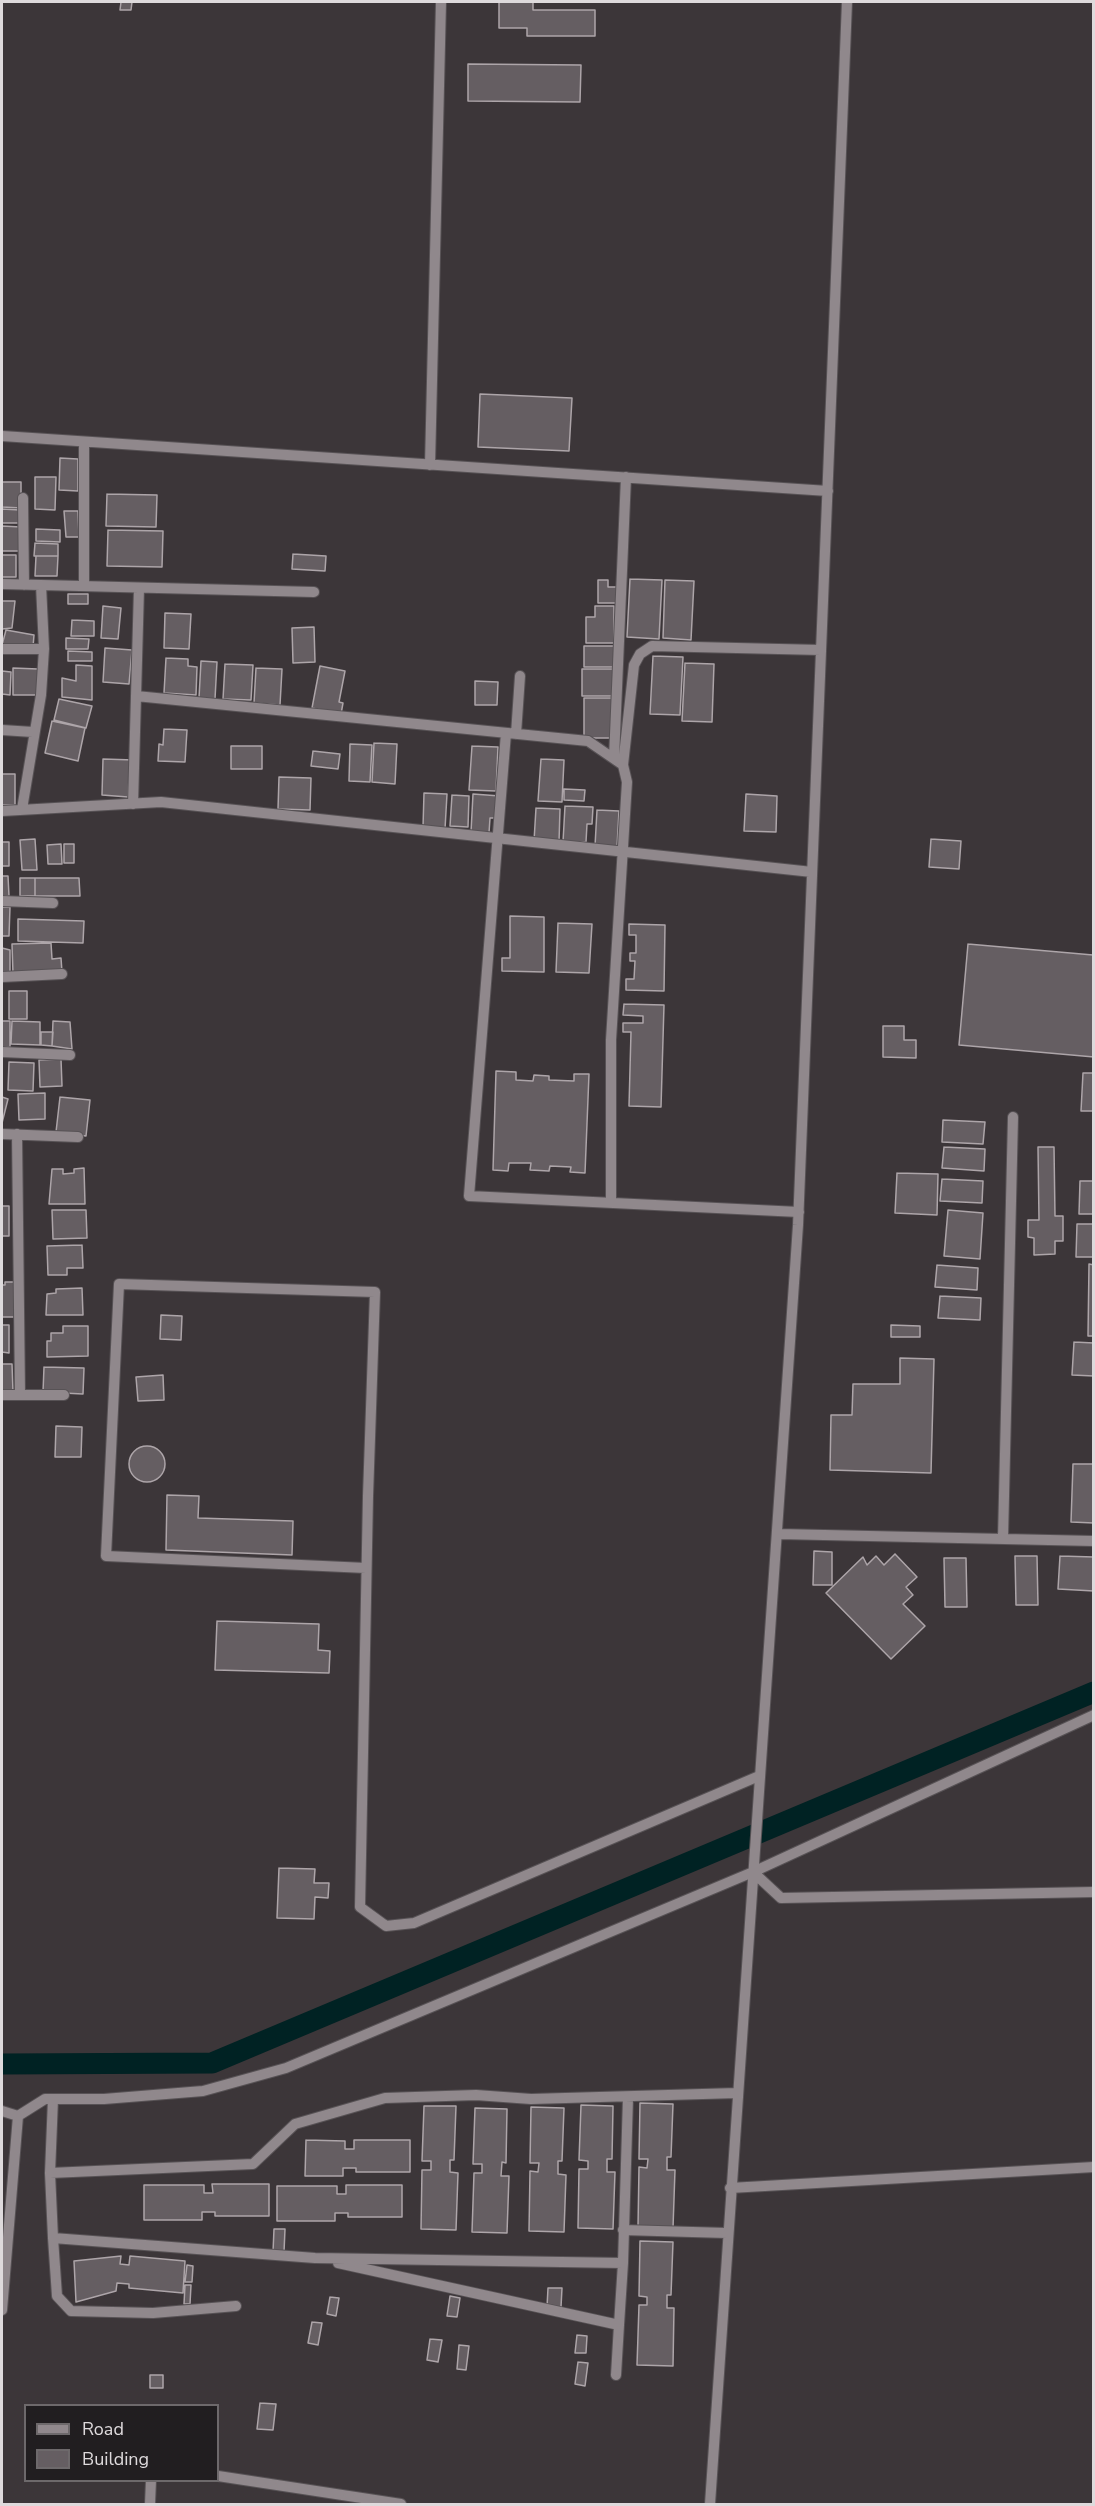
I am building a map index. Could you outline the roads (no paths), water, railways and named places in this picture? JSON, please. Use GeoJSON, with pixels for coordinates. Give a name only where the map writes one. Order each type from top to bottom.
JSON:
{"type":"FeatureCollection","features":[{"type":"Feature","properties":{"kind":"street"},"geometry":{"type":"LineString","coordinates":[[430,465],[441,2]]}},
{"type":"Feature","properties":{"kind":"street"},"geometry":{"type":"LineString","coordinates":[[710,2505],[756,1815],[779,1534],[799,1212],[847,2]]}},
{"type":"Feature","properties":{"kind":"street"},"geometry":{"type":"LineString","coordinates":[[2,436],[828,491]]}},
{"type":"Feature","properties":{"kind":"street"},"geometry":{"type":"LineString","coordinates":[[84,442],[84,586]]}},
{"type":"Feature","properties":{"kind":"street"},"geometry":{"type":"LineString","coordinates":[[611,1203],[611,1040],[627,782],[618,761],[626,477]]}},
{"type":"Feature","properties":{"kind":"street"},"geometry":{"type":"LineString","coordinates":[[23,498],[24,585]]}},
{"type":"Feature","properties":{"kind":"street"},"geometry":{"type":"LineString","coordinates":[[2,585],[314,592]]}},
{"type":"Feature","properties":{"kind":"street"},"geometry":{"type":"LineString","coordinates":[[22,809],[33,732],[41,695],[44,649],[41,585]]}},
{"type":"Feature","properties":{"kind":"street"},"geometry":{"type":"LineString","coordinates":[[134,804],[139,588]]}},
{"type":"Feature","properties":{"kind":"street"},"geometry":{"type":"LineString","coordinates":[[618,761],[634,665],[640,654],[652,646],[821,650]]}},
{"type":"Feature","properties":{"kind":"street"},"geometry":{"type":"LineString","coordinates":[[2,650],[44,649]]}},
{"type":"Feature","properties":{"kind":"street"},"geometry":{"type":"LineString","coordinates":[[520,676],[498,838],[468,1196],[799,1212]]}},
{"type":"Feature","properties":{"kind":"street"},"geometry":{"type":"LineString","coordinates":[[136,696],[588,741],[618,761]]}},
{"type":"Feature","properties":{"kind":"street"},"geometry":{"type":"LineString","coordinates":[[2,730],[33,732]]}},
{"type":"Feature","properties":{"kind":"street"},"geometry":{"type":"LineString","coordinates":[[2,811],[161,802],[812,872]]}},
{"type":"Feature","properties":{"kind":"street"},"geometry":{"type":"LineString","coordinates":[[2,901],[53,903]]}},
{"type":"Feature","properties":{"kind":"street"},"geometry":{"type":"LineString","coordinates":[[2,977],[62,974]]}},
{"type":"Feature","properties":{"kind":"street"},"geometry":{"type":"LineString","coordinates":[[2,1052],[70,1055]]}},
{"type":"Feature","properties":{"kind":"street"},"geometry":{"type":"LineString","coordinates":[[1003,1538],[1013,1117]]}},
{"type":"Feature","properties":{"kind":"street"},"geometry":{"type":"LineString","coordinates":[[2,1134],[78,1137]]}},
{"type":"Feature","properties":{"kind":"street"},"geometry":{"type":"LineString","coordinates":[[17,1134],[20,1395]]}},
{"type":"Feature","properties":{"kind":"street"},"geometry":{"type":"LineString","coordinates":[[366,1568],[106,1556],[119,1284],[375,1292],[366,1568],[360,1907],[387,1926],[414,1923],[759,1776]]}},
{"type":"Feature","properties":{"kind":"street"},"geometry":{"type":"LineString","coordinates":[[2,1395],[64,1395]]}},
{"type":"Feature","properties":{"kind":"street"},"geometry":{"type":"LineString","coordinates":[[779,1534],[1094,1541]]}},
{"type":"Feature","properties":{"kind":"street"},"geometry":{"type":"LineString","coordinates":[[2,2111],[18,2115],[45,2099],[104,2099],[203,2091],[286,2068],[753,1868],[1094,1715]]}},
{"type":"Feature","properties":{"kind":"street"},"geometry":{"type":"LineString","coordinates":[[753,1868],[781,1898],[1094,1892]]}},
{"type":"Feature","properties":{"kind":"street"},"geometry":{"type":"LineString","coordinates":[[50,2173],[252,2164],[295,2124],[385,2098],[476,2095],[531,2099],[737,2093]]}},
{"type":"Feature","properties":{"kind":"street"},"geometry":{"type":"LineString","coordinates":[[616,2375],[628,2097]]}},
{"type":"Feature","properties":{"kind":"street"},"geometry":{"type":"LineString","coordinates":[[53,2099],[50,2173],[57,2296],[71,2311],[153,2313],[236,2306]]}},
{"type":"Feature","properties":{"kind":"street"},"geometry":{"type":"LineString","coordinates":[[2,2310],[5,2227],[14,2172],[18,2115]]}},
{"type":"Feature","properties":{"kind":"street"},"geometry":{"type":"LineString","coordinates":[[730,2188],[1094,2167]]}},
{"type":"Feature","properties":{"kind":"street"},"geometry":{"type":"LineString","coordinates":[[2,2172],[14,2172]]}},
{"type":"Feature","properties":{"kind":"street"},"geometry":{"type":"LineString","coordinates":[[623,2230],[727,2233]]}},
{"type":"Feature","properties":{"kind":"street"},"geometry":{"type":"LineString","coordinates":[[53,2238],[315,2258],[622,2263]]}},
{"type":"Feature","properties":{"kind":"street"},"geometry":{"type":"LineString","coordinates":[[315,2258],[619,2325]]}},
{"type":"Feature","properties":{"kind":"street"},"geometry":{"type":"LineString","coordinates":[[219,2476],[337,2500],[401,2505]]}},
{"type":"Feature","properties":{"kind":"street"},"geometry":{"type":"LineString","coordinates":[[150,2505],[151,2482]]}},
{"type":"Feature","properties":{"kind":"waterway"},"geometry":{"type":"LineString","coordinates":[[2,2064],[212,2063],[1094,1692]]}}]}
